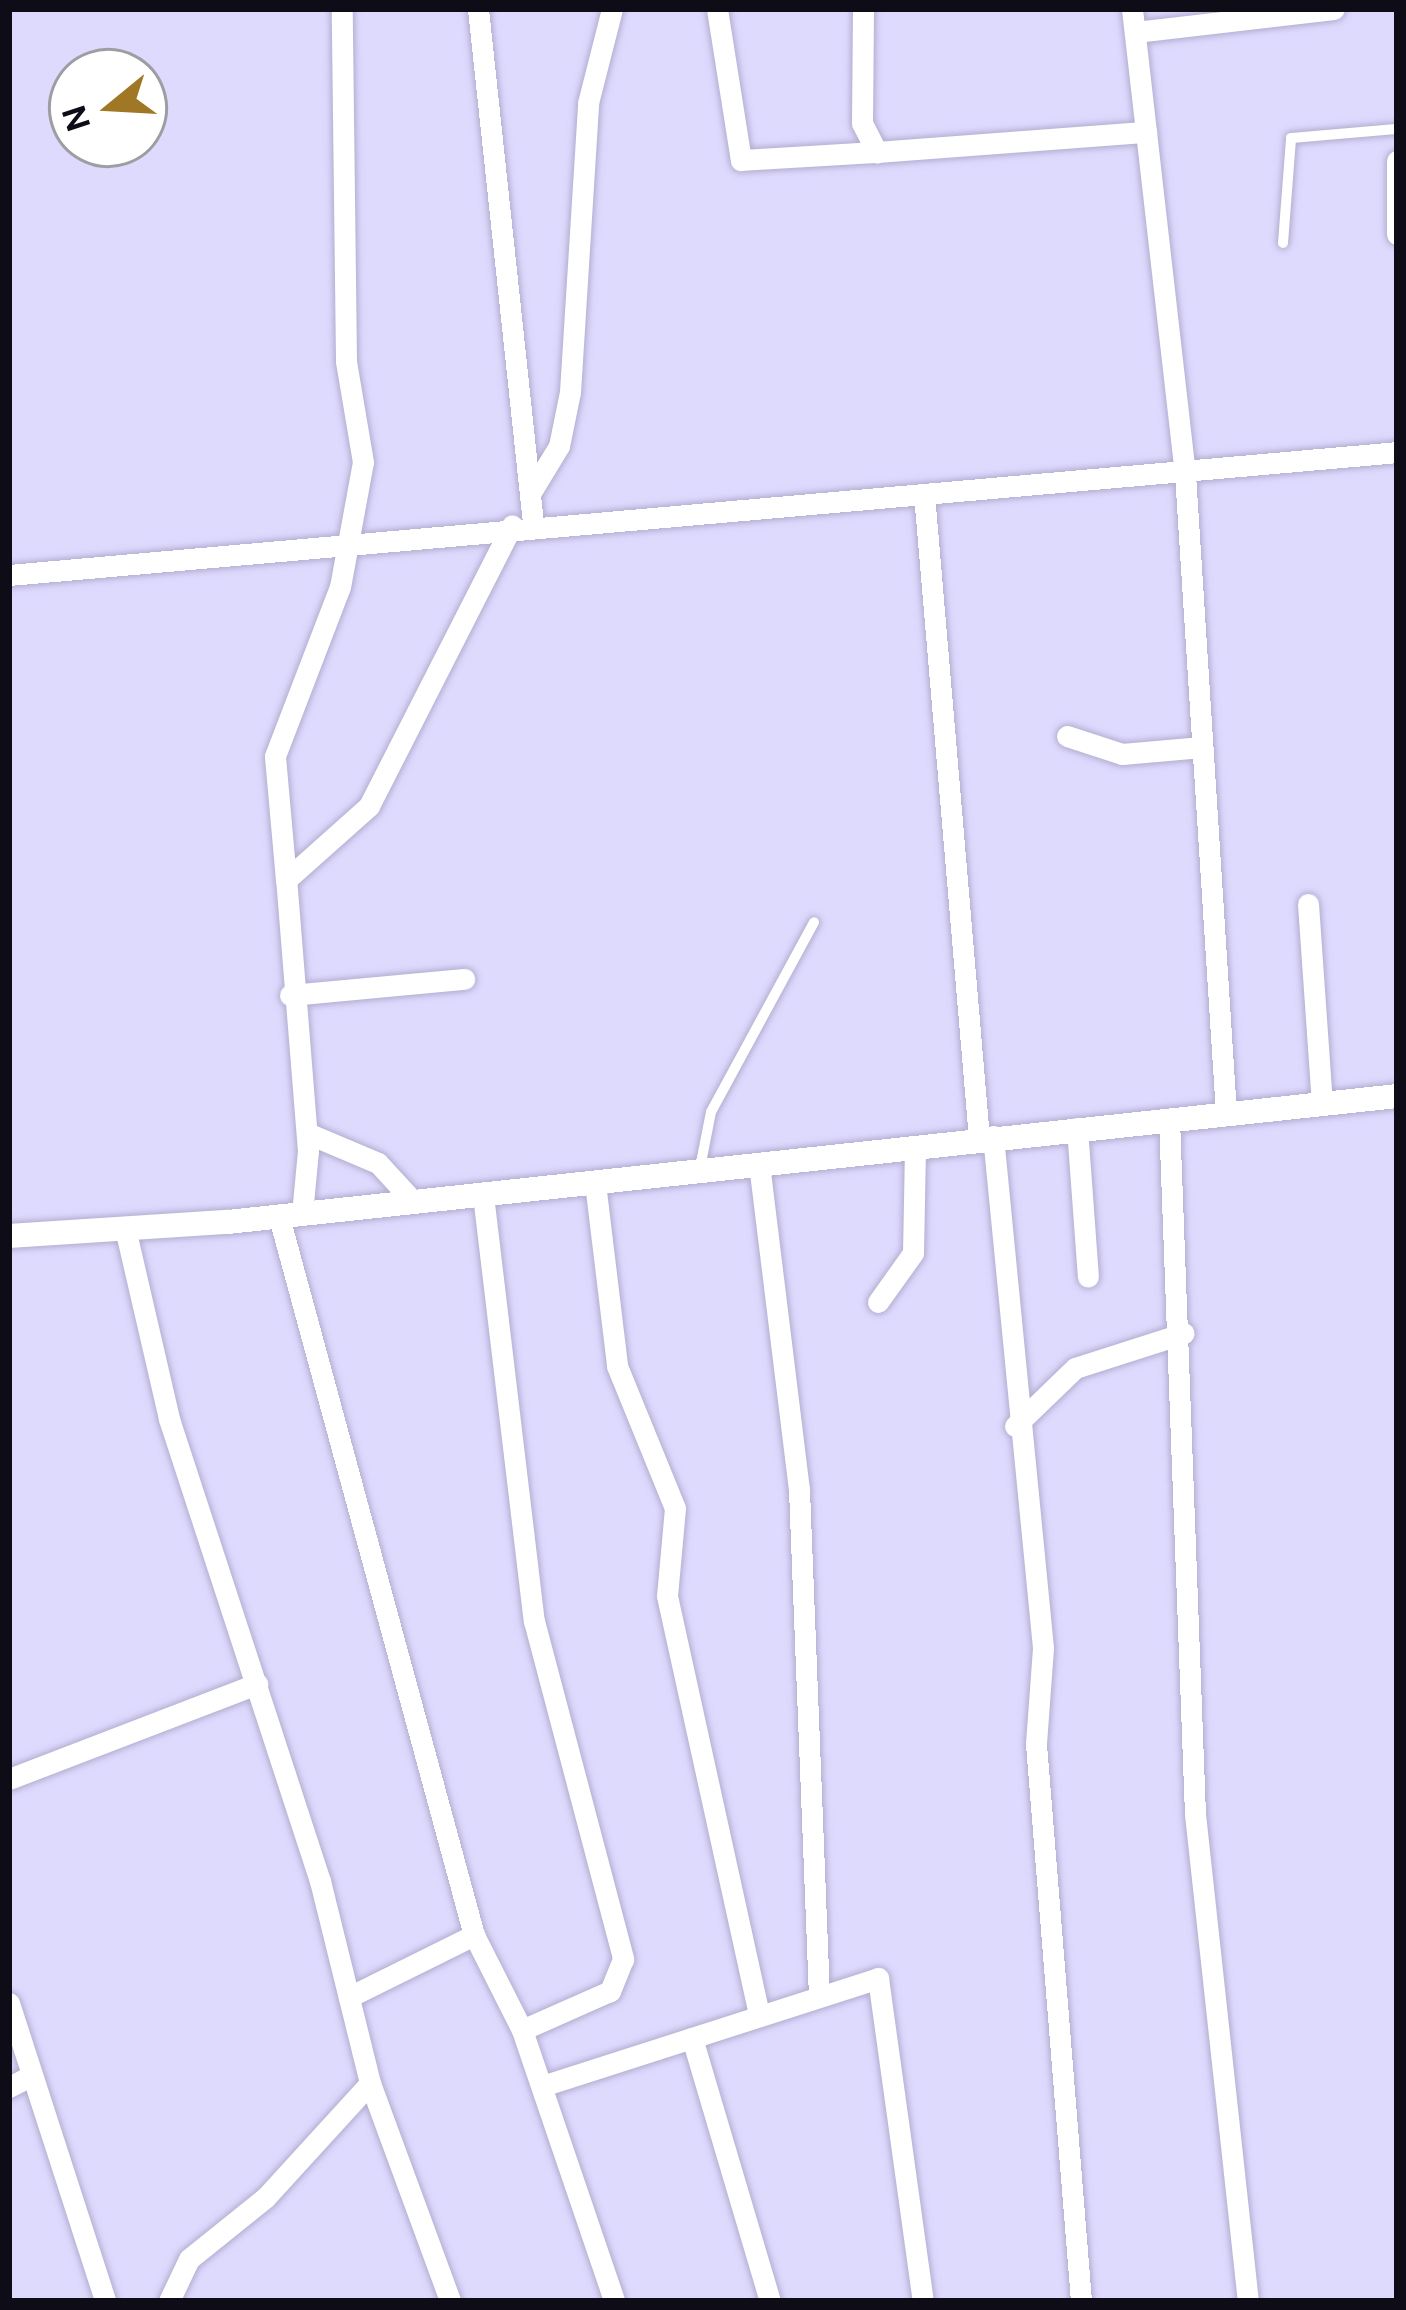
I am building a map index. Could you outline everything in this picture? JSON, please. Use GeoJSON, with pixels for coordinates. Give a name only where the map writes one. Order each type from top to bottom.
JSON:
{"type":"FeatureCollection","features":[{"type":"Feature","properties":{"kind":"street"},"geometry":{"type":"LineString","coordinates":[[342,9],[348,402],[363,462],[353,539],[274,756],[286,880],[290,994],[307,1132],[290,1215],[474,1935],[523,2030],[614,2301]]}},
{"type":"Feature","properties":{"kind":"street"},"geometry":{"type":"LineString","coordinates":[[286,880],[369,806],[523,524],[530,493],[478,9]]}},
{"type":"Feature","properties":{"kind":"street"},"geometry":{"type":"LineString","coordinates":[[530,493],[559,446],[570,392],[587,103],[612,9]]}},
{"type":"Feature","properties":{"kind":"street"},"geometry":{"type":"LineString","coordinates":[[717,9],[741,160],[1146,132]]}},
{"type":"Feature","properties":{"kind":"street"},"geometry":{"type":"LineString","coordinates":[[863,9],[862,123],[877,152]]}},
{"type":"Feature","properties":{"kind":"street"},"geometry":{"type":"LineString","coordinates":[[1226,1114],[1185,474],[1133,21],[1334,9]]}},
{"type":"Feature","properties":{"kind":"street"},"geometry":{"type":"LineString","coordinates":[[1397,160],[1397,234]]}},
{"type":"Feature","properties":{"kind":"street"},"geometry":{"type":"LineString","coordinates":[[9,574],[523,524],[1185,474],[1397,452]]}},
{"type":"Feature","properties":{"kind":"street"},"geometry":{"type":"LineString","coordinates":[[924,494],[1015,1426],[1043,1648],[1036,1744],[1081,2301]]}},
{"type":"Feature","properties":{"kind":"street"},"geometry":{"type":"LineString","coordinates":[[1067,736],[1122,754],[1202,747]]}},
{"type":"Feature","properties":{"kind":"street"},"geometry":{"type":"LineString","coordinates":[[1308,904],[1322,1104]]}},
{"type":"Feature","properties":{"kind":"street"},"geometry":{"type":"LineString","coordinates":[[290,994],[464,979]]}},
{"type":"Feature","properties":{"kind":"street"},"geometry":{"type":"LineString","coordinates":[[9,1236],[290,1215],[1397,1096]]}},
{"type":"Feature","properties":{"kind":"street"},"geometry":{"type":"LineString","coordinates":[[1169,1119],[1184,1333],[1195,1814],[1248,2301]]}},
{"type":"Feature","properties":{"kind":"street"},"geometry":{"type":"LineString","coordinates":[[1077,1128],[1088,1277]]}},
{"type":"Feature","properties":{"kind":"street"},"geometry":{"type":"LineString","coordinates":[[307,1132],[378,1163],[413,1201]]}},
{"type":"Feature","properties":{"kind":"street"},"geometry":{"type":"LineString","coordinates":[[878,1302],[914,1253],[915,1145]]}},
{"type":"Feature","properties":{"kind":"street"},"geometry":{"type":"LineString","coordinates":[[759,1163],[799,1490],[820,1997]]}},
{"type":"Feature","properties":{"kind":"street"},"geometry":{"type":"LineString","coordinates":[[595,1183],[617,1366],[675,1508],[667,1596],[758,2016]]}},
{"type":"Feature","properties":{"kind":"street"},"geometry":{"type":"LineString","coordinates":[[483,1195],[534,1622],[623,1959],[610,1991],[523,2030]]}},
{"type":"Feature","properties":{"kind":"street"},"geometry":{"type":"LineString","coordinates":[[124,1228],[169,1419],[257,1684],[370,2083],[450,2301]]}},
{"type":"Feature","properties":{"kind":"street"},"geometry":{"type":"LineString","coordinates":[[1015,1426],[1075,1368],[1184,1333]]}},
{"type":"Feature","properties":{"kind":"street"},"geometry":{"type":"LineString","coordinates":[[9,1779],[257,1684]]}},
{"type":"Feature","properties":{"kind":"street"},"geometry":{"type":"LineString","coordinates":[[349,1997],[474,1935]]}},
{"type":"Feature","properties":{"kind":"street"},"geometry":{"type":"LineString","coordinates":[[542,2086],[878,1978],[923,2301]]}},
{"type":"Feature","properties":{"kind":"street"},"geometry":{"type":"LineString","coordinates":[[9,2003],[105,2301]]}},
{"type":"Feature","properties":{"kind":"street"},"geometry":{"type":"LineString","coordinates":[[692,2038],[770,2301]]}},
{"type":"Feature","properties":{"kind":"street"},"geometry":{"type":"LineString","coordinates":[[9,2087],[31,2076]]}},
{"type":"Feature","properties":{"kind":"street"},"geometry":{"type":"LineString","coordinates":[[169,2301],[189,2259],[266,2198],[370,2083]]}},
{"type":"Feature","properties":{"kind":"lane"},"geometry":{"type":"LineString","coordinates":[[1283,243],[1291,138],[1397,129]]}},
{"type":"Feature","properties":{"kind":"lane"},"geometry":{"type":"LineString","coordinates":[[700,1171],[711,1112],[814,922]]}}]}
